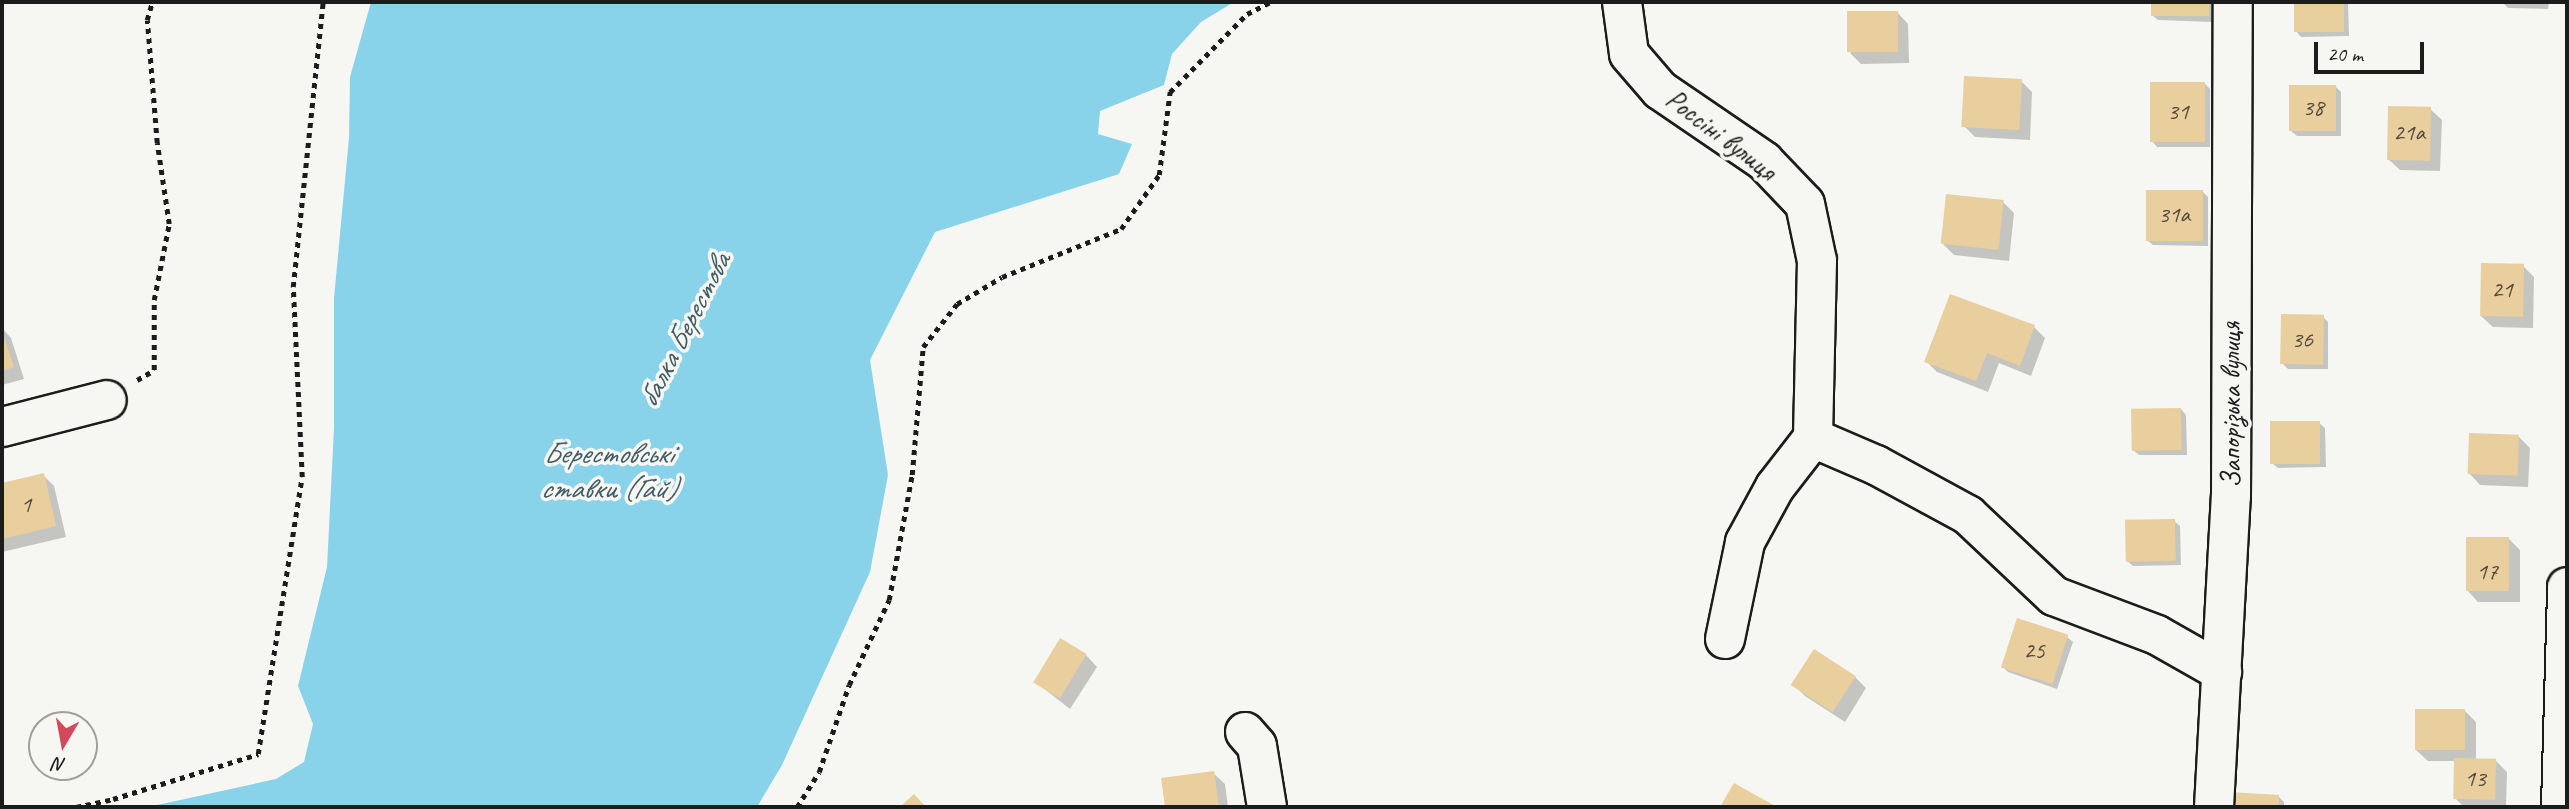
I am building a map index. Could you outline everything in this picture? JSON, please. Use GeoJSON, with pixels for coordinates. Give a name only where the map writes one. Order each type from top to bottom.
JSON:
{"type":"FeatureCollection","features":[{"type":"Feature","properties":{"kind":"street","name":"Россіні вулиця"},"geometry":{"type":"LineString","coordinates":[[1622,2],[1629,54],[1660,90],[1764,161],[1805,204],[1818,261],[1813,438]]}},
{"type":"Feature","properties":{"kind":"street","name":"Запорізька вулиця"},"geometry":{"type":"LineString","coordinates":[[2214,807],[2231,496],[2233,2]]}},
{"type":"Feature","properties":{"kind":"street"},"geometry":{"type":"LineString","coordinates":[[2,427],[107,400]]}},
{"type":"Feature","properties":{"kind":"street"},"geometry":{"type":"LineString","coordinates":[[1725,639],[1745,542],[1775,487],[1813,438],[1876,466],[1968,515],[2054,596],[2157,635],[2222,672]]}},
{"type":"Feature","properties":{"kind":"street"},"geometry":{"type":"LineString","coordinates":[[2561,807],[2567,587]]}},
{"type":"Feature","properties":{"kind":"street"},"geometry":{"type":"LineString","coordinates":[[1245,732],[1256,746],[1267,807]]}},
{"type":"Feature","properties":{"kind":"path"},"geometry":{"type":"LineString","coordinates":[[107,400],[154,370],[154,300],[169,223],[157,143],[148,20],[152,2]]}},
{"type":"Feature","properties":{"kind":"path"},"geometry":{"type":"LineString","coordinates":[[76,807],[113,799],[258,754],[302,477],[293,288],[323,2]]}},
{"type":"Feature","properties":{"kind":"path"},"geometry":{"type":"LineString","coordinates":[[797,807],[819,772],[849,685],[888,600],[912,475],[923,347],[957,304],[991,284],[1121,229],[1159,175],[1170,92],[1247,14],[1271,2]]}},
{"type":"Feature","properties":{"kind":"water","name":"Берестовські ставки (Гай)"},"geometry":{"type":"Polygon","coordinates":[[[371,2],[1234,2],[1201,22],[1172,54],[1164,85],[1100,111],[1098,134],[1132,144],[1119,174],[935,232],[870,360],[888,475],[870,572],[782,765],[757,807],[148,807],[276,779],[304,762],[313,724],[298,686],[327,567],[334,428],[334,298],[349,138],[350,77],[371,2]]]}},
{"type":"Feature","properties":{"kind":"building"},"geometry":{"type":"Polygon","coordinates":[[[2151,2],[2209,2],[2209,16],[2151,16],[2151,2]]]}},
{"type":"Feature","properties":{"kind":"building"},"geometry":{"type":"Polygon","coordinates":[[[2294,2],[2344,2],[2344,32],[2294,32],[2294,2]]]}},
{"type":"Feature","properties":{"kind":"building"},"geometry":{"type":"Polygon","coordinates":[[[1847,11],[1898,11],[1898,52],[1847,52],[1847,11]]]}},
{"type":"Feature","properties":{"kind":"building"},"geometry":{"type":"Polygon","coordinates":[[[1964,76],[2022,79],[2019,130],[1961,127],[1964,76]]]}},
{"type":"Feature","properties":{"kind":"building"},"geometry":{"type":"Polygon","coordinates":[[[2150,82],[2205,82],[2205,142],[2150,142],[2150,82]]]}},
{"type":"Feature","properties":{"kind":"building"},"geometry":{"type":"Polygon","coordinates":[[[2289,85],[2336,85],[2336,131],[2289,131],[2289,85]]]}},
{"type":"Feature","properties":{"kind":"building"},"geometry":{"type":"Polygon","coordinates":[[[2388,106],[2431,107],[2430,161],[2387,160],[2388,106]]]}},
{"type":"Feature","properties":{"kind":"building"},"geometry":{"type":"Polygon","coordinates":[[[2146,190],[2203,190],[2203,241],[2146,241],[2146,190]]]}},
{"type":"Feature","properties":{"kind":"building"},"geometry":{"type":"Polygon","coordinates":[[[1946,194],[2004,200],[1998,250],[1941,244],[1946,194]]]}},
{"type":"Feature","properties":{"kind":"building"},"geometry":{"type":"Polygon","coordinates":[[[2481,263],[2524,264],[2523,317],[2480,316],[2481,263]]]}},
{"type":"Feature","properties":{"kind":"building"},"geometry":{"type":"Polygon","coordinates":[[[1950,294],[2035,325],[2020,366],[1987,353],[1976,381],[1924,362],[1950,294]]]}},
{"type":"Feature","properties":{"kind":"building"},"geometry":{"type":"Polygon","coordinates":[[[2281,314],[2324,315],[2323,365],[2280,364],[2281,314]]]}},
{"type":"Feature","properties":{"kind":"building"},"geometry":{"type":"Polygon","coordinates":[[[2,331],[14,367],[2,371],[2,331]]]}},
{"type":"Feature","properties":{"kind":"building"},"geometry":{"type":"Polygon","coordinates":[[[2181,408],[2182,450],[2132,451],[2131,409],[2181,408]]]}},
{"type":"Feature","properties":{"kind":"building"},"geometry":{"type":"Polygon","coordinates":[[[2270,421],[2320,421],[2320,464],[2270,464],[2270,421]]]}},
{"type":"Feature","properties":{"kind":"building"},"geometry":{"type":"Polygon","coordinates":[[[2469,433],[2519,435],[2518,476],[2468,474],[2469,433]]]}},
{"type":"Feature","properties":{"kind":"building"},"geometry":{"type":"Polygon","coordinates":[[[44,473],[56,526],[2,539],[2,483],[44,473]]]}},
{"type":"Feature","properties":{"kind":"building"},"geometry":{"type":"Polygon","coordinates":[[[2175,519],[2176,561],[2126,562],[2125,520],[2175,519]]]}},
{"type":"Feature","properties":{"kind":"building"},"geometry":{"type":"Polygon","coordinates":[[[2466,537],[2509,537],[2509,591],[2466,591],[2466,537]]]}},
{"type":"Feature","properties":{"kind":"building"},"geometry":{"type":"Polygon","coordinates":[[[2017,618],[2068,635],[2052,684],[2001,667],[2017,618]]]}},
{"type":"Feature","properties":{"kind":"building"},"geometry":{"type":"Polygon","coordinates":[[[1060,638],[1087,654],[1060,699],[1033,683],[1060,638]]]}},
{"type":"Feature","properties":{"kind":"building"},"geometry":{"type":"Polygon","coordinates":[[[1814,649],[1856,676],[1833,712],[1791,685],[1814,649]]]}},
{"type":"Feature","properties":{"kind":"building"},"geometry":{"type":"Polygon","coordinates":[[[2415,709],[2465,709],[2465,750],[2415,750],[2415,709]]]}},
{"type":"Feature","properties":{"kind":"building"},"geometry":{"type":"Polygon","coordinates":[[[2454,758],[2496,759],[2495,800],[2453,799],[2454,758]]]}},
{"type":"Feature","properties":{"kind":"building"},"geometry":{"type":"Polygon","coordinates":[[[1214,771],[1219,807],[1165,807],[1161,778],[1214,771]]]}},
{"type":"Feature","properties":{"kind":"building"},"geometry":{"type":"Polygon","coordinates":[[[1734,783],[1777,807],[1720,807],[1734,783]]]}},
{"type":"Feature","properties":{"kind":"building"},"geometry":{"type":"Polygon","coordinates":[[[2229,792],[2279,795],[2279,807],[2228,807],[2229,792]]]}},
{"type":"Feature","properties":{"kind":"building"},"geometry":{"type":"Polygon","coordinates":[[[914,794],[926,807],[900,807],[914,794]]]}},
{"type":"Feature","properties":{"kind":"water label","name":"балка Берестова"},"geometry":{"type":"Point","coordinates":[684,330]}}]}
